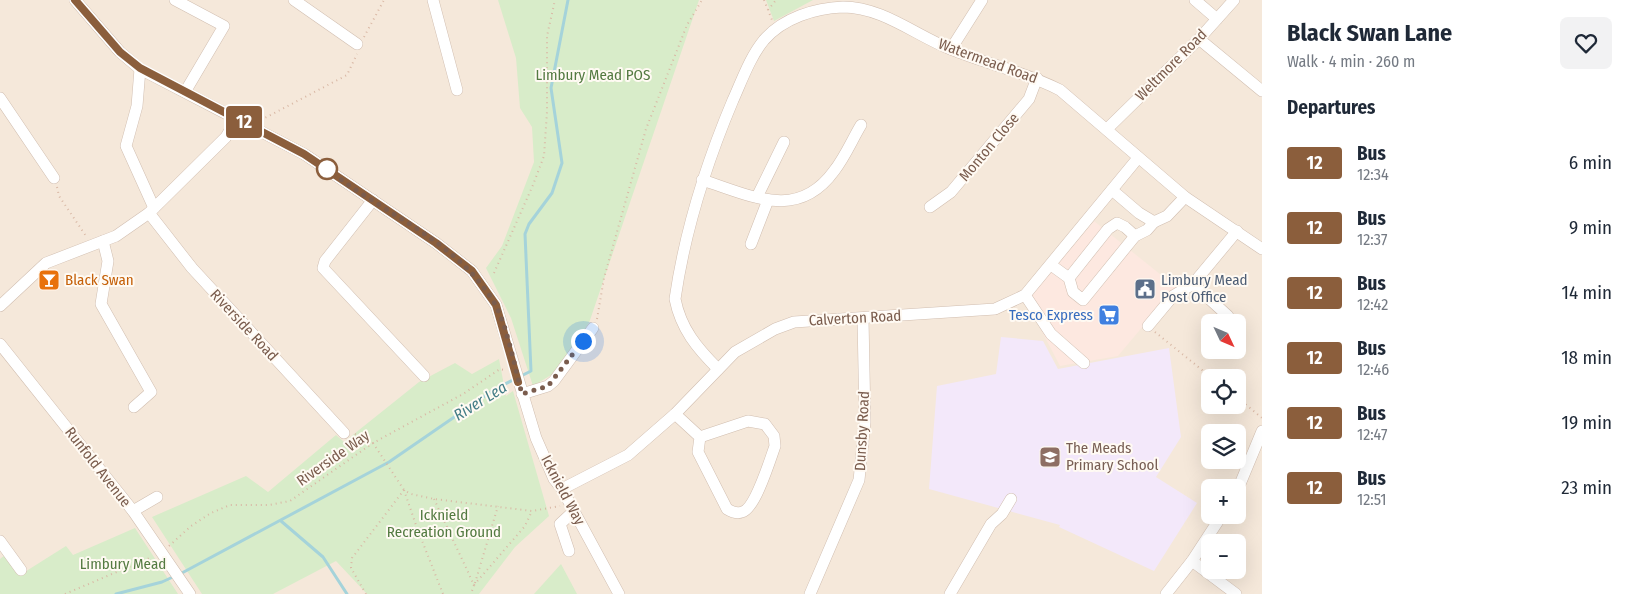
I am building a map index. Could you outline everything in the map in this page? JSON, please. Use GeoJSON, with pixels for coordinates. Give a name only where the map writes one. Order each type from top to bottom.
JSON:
{"type":"FeatureCollection","features":[{"type":"Feature","properties":{"kind":"street"},"geometry":{"type":"LineString","coordinates":[[175,0],[224,26],[185,92]]}},
{"type":"Feature","properties":{"kind":"street"},"geometry":{"type":"LineString","coordinates":[[294,0],[357,44]]}},
{"type":"Feature","properties":{"kind":"street"},"geometry":{"type":"LineString","coordinates":[[432,0],[458,90]]}},
{"type":"Feature","properties":{"kind":"street"},"geometry":{"type":"LineString","coordinates":[[951,49],[982,0]]}},
{"type":"Feature","properties":{"kind":"street"},"geometry":{"type":"LineString","coordinates":[[1195,0],[1217,19]]}},
{"type":"Feature","properties":{"kind":"street","name":"Weltmore Road"},"geometry":{"type":"LineString","coordinates":[[1107,129],[1199,39],[1234,0]]}},
{"type":"Feature","properties":{"kind":"street","name":"Icknield Way"},"geometry":{"type":"LineString","coordinates":[[78,1],[120,52],[140,68],[304,154],[436,243],[472,271],[496,305],[508,340],[510,370],[518,382],[536,438],[554,479],[562,489],[619,594]]}},
{"type":"Feature","properties":{"kind":"street","name":"Watermead Road"},"geometry":{"type":"LineString","coordinates":[[718,369],[688,336],[678,316],[675,299],[702,180],[718,136],[756,52],[775,29],[789,20],[822,5],[865,8],[951,49],[1037,78],[1060,90],[1185,197],[1262,249]]}},
{"type":"Feature","properties":{"kind":"street"},"geometry":{"type":"LineString","coordinates":[[1199,39],[1262,91]]}},
{"type":"Feature","properties":{"kind":"street","name":"Riverside Road"},"geometry":{"type":"LineString","coordinates":[[140,68],[137,106],[126,146],[152,211],[192,268],[344,433]]}},
{"type":"Feature","properties":{"kind":"street","name":"Monton Close"},"geometry":{"type":"LineString","coordinates":[[930,207],[951,192],[1029,99],[1037,78]]}},
{"type":"Feature","properties":{"kind":"street"},"geometry":{"type":"LineString","coordinates":[[0,98],[54,178]]}},
{"type":"Feature","properties":{"kind":"street"},"geometry":{"type":"LineString","coordinates":[[0,306],[46,263],[116,236],[152,211],[226,138],[237,118]]}},
{"type":"Feature","properties":{"kind":"street"},"geometry":{"type":"LineString","coordinates":[[702,180],[762,199],[787,202],[806,196],[823,184],[835,170],[861,125]]}},
{"type":"Feature","properties":{"kind":"street"},"geometry":{"type":"LineString","coordinates":[[751,244],[762,199],[784,142]]}},
{"type":"Feature","properties":{"kind":"street","name":"Calverton Road"},"geometry":{"type":"LineString","coordinates":[[562,489],[628,455],[675,414],[735,352],[752,340],[794,322],[995,309],[1012,303],[1025,295],[1138,158]]}},
{"type":"Feature","properties":{"kind":"street"},"geometry":{"type":"LineString","coordinates":[[1112,190],[1139,213],[1154,222]]}},
{"type":"Feature","properties":{"kind":"street"},"geometry":{"type":"LineString","coordinates":[[1051,265],[1069,278],[1073,292],[1083,300],[1135,236],[1166,216],[1185,197]]}},
{"type":"Feature","properties":{"kind":"street"},"geometry":{"type":"LineString","coordinates":[[373,200],[324,261],[323,268],[424,376]]}},
{"type":"Feature","properties":{"kind":"street"},"geometry":{"type":"LineString","coordinates":[[1069,278],[1108,229],[1117,223],[1126,227],[1135,236]]}},
{"type":"Feature","properties":{"kind":"street"},"geometry":{"type":"LineString","coordinates":[[1148,326],[1173,296],[1193,284],[1237,231]]}},
{"type":"Feature","properties":{"kind":"street"},"geometry":{"type":"LineString","coordinates":[[97,243],[108,261],[101,304],[151,392],[134,407]]}},
{"type":"Feature","properties":{"kind":"street"},"geometry":{"type":"LineString","coordinates":[[1193,284],[1226,314]]}},
{"type":"Feature","properties":{"kind":"street"},"geometry":{"type":"LineString","coordinates":[[1025,295],[1051,334],[1084,363]]}},
{"type":"Feature","properties":{"kind":"street","name":"Dunsby Road"},"geometry":{"type":"LineString","coordinates":[[810,594],[859,480],[865,422],[863,318]]}},
{"type":"Feature","properties":{"kind":"street"},"geometry":{"type":"LineString","coordinates":[[522,394],[548,386],[554,381],[593,328]]}},
{"type":"Feature","properties":{"kind":"street","name":"Runfold Avenue"},"geometry":{"type":"LineString","coordinates":[[0,344],[133,511],[190,594]]}},
{"type":"Feature","properties":{"kind":"street"},"geometry":{"type":"LineString","coordinates":[[675,414],[700,437]]}},
{"type":"Feature","properties":{"kind":"street"},"geometry":{"type":"LineString","coordinates":[[748,421],[765,424],[774,436],[775,446],[752,505],[743,512],[734,512],[727,509],[698,452],[700,437],[748,421]]}},
{"type":"Feature","properties":{"kind":"street"},"geometry":{"type":"LineString","coordinates":[[1242,479],[1261,436]]}},
{"type":"Feature","properties":{"kind":"street"},"geometry":{"type":"LineString","coordinates":[[133,511],[157,497]]}},
{"type":"Feature","properties":{"kind":"street"},"geometry":{"type":"LineString","coordinates":[[950,594],[991,524],[1002,514],[1011,499]]}},
{"type":"Feature","properties":{"kind":"street"},"geometry":{"type":"LineString","coordinates":[[569,551],[560,524],[572,507]]}},
{"type":"Feature","properties":{"kind":"street"},"geometry":{"type":"LineString","coordinates":[[1166,594],[1192,561],[1216,524]]}},
{"type":"Feature","properties":{"kind":"street"},"geometry":{"type":"LineString","coordinates":[[0,540],[4,556],[21,570]]}},
{"type":"Feature","properties":{"kind":"street"},"geometry":{"type":"LineString","coordinates":[[1192,561],[1236,594]]}},
{"type":"Feature","properties":{"kind":"path"},"geometry":{"type":"LineString","coordinates":[[261,123],[260,120],[347,75],[357,57],[357,44],[367,34],[384,0]]}},
{"type":"Feature","properties":{"kind":"path"},"geometry":{"type":"LineString","coordinates":[[494,273],[544,156],[547,112],[547,36],[554,0]]}},
{"type":"Feature","properties":{"kind":"path"},"geometry":{"type":"LineString","coordinates":[[593,328],[598,316],[604,278],[646,129],[687,25],[702,0]]}},
{"type":"Feature","properties":{"kind":"path"},"geometry":{"type":"LineString","coordinates":[[764,0],[775,29]]}},
{"type":"Feature","properties":{"kind":"path"},"geometry":{"type":"LineString","coordinates":[[768,10],[776,0]]}},
{"type":"Feature","properties":{"kind":"path"},"geometry":{"type":"LineString","coordinates":[[54,178],[59,196],[97,243]]}},
{"type":"Feature","properties":{"kind":"path"},"geometry":{"type":"LineString","coordinates":[[1148,326],[1201,369]]}},
{"type":"Feature","properties":{"kind":"path","name":"Riverside Way"},"geometry":{"type":"LineString","coordinates":[[168,546],[191,526],[211,513],[230,505],[269,505],[290,502],[373,443],[463,394],[500,369],[510,370]]}},
{"type":"Feature","properties":{"kind":"path"},"geometry":{"type":"LineString","coordinates":[[1246,405],[1262,418]]}},
{"type":"Feature","properties":{"kind":"path"},"geometry":{"type":"LineString","coordinates":[[344,433],[352,432],[373,443],[395,475],[404,490],[443,594]]}},
{"type":"Feature","properties":{"kind":"path"},"geometry":{"type":"LineString","coordinates":[[404,490],[411,494],[434,499],[498,505],[532,511],[572,507]]}},
{"type":"Feature","properties":{"kind":"path"},"geometry":{"type":"LineString","coordinates":[[366,594],[351,568],[352,558],[404,490]]}},
{"type":"Feature","properties":{"kind":"path"},"geometry":{"type":"LineString","coordinates":[[434,499],[474,585]]}},
{"type":"Feature","properties":{"kind":"path"},"geometry":{"type":"LineString","coordinates":[[471,594],[498,505]]}},
{"type":"Feature","properties":{"kind":"path"},"geometry":{"type":"LineString","coordinates":[[474,585],[525,526],[532,511]]}},
{"type":"Feature","properties":{"kind":"path"},"geometry":{"type":"LineString","coordinates":[[65,594],[156,555]]}},
{"type":"Feature","properties":{"kind":"shaded area"},"geometry":{"type":"Polygon","coordinates":[[[0,0],[1262,0],[1262,594],[0,594],[0,0]]]}},
{"type":"Feature","properties":{"kind":"shaded area"},"geometry":{"type":"Polygon","coordinates":[[[1094,221],[1176,287],[1118,356],[1060,366],[1026,301],[1094,221]]]}},
{"type":"Feature","properties":{"kind":"shaded area","name":"The Meads Primary School"},"geometry":{"type":"Polygon","coordinates":[[[1001,337],[1043,341],[1058,369],[1169,348],[1181,437],[1156,477],[1197,503],[1154,571],[1059,527],[1060,525],[929,489],[937,386],[996,374],[1001,337]]]}},
{"type":"Feature","properties":{"kind":"green space","name":"Limbury Mead POS"},"geometry":{"type":"Polygon","coordinates":[[[498,0],[699,0],[589,323],[556,372],[533,386],[511,318],[486,268],[502,246],[534,162],[532,127],[520,108],[516,58],[498,0]]]}},
{"type":"Feature","properties":{"kind":"green space"},"geometry":{"type":"Polygon","coordinates":[[[766,0],[813,0],[774,21],[766,0]]]}},
{"type":"Feature","properties":{"kind":"green space","name":"Icknield Recreation Ground"},"geometry":{"type":"Polygon","coordinates":[[[499,359],[506,396],[513,391],[549,516],[515,547],[479,594],[367,594],[336,561],[273,594],[202,594],[152,517],[246,476],[268,492],[336,435],[344,442],[419,382],[455,363],[472,374],[499,359]]]}},
{"type":"Feature","properties":{"kind":"green space","name":"Limbury Mead"},"geometry":{"type":"Polygon","coordinates":[[[135,528],[178,594],[0,594],[0,559],[5,555],[20,575],[66,546],[73,555],[135,528]]]}},
{"type":"Feature","properties":{"kind":"green space"},"geometry":{"type":"Polygon","coordinates":[[[561,564],[577,594],[534,594],[561,564]]]}},
{"type":"Feature","properties":{"kind":"waterway","name":"River Lea"},"geometry":{"type":"LineString","coordinates":[[180,574],[389,462],[495,389],[531,371],[525,234],[529,224],[552,193],[562,163],[551,88],[568,0]]}},
{"type":"Feature","properties":{"kind":"waterway"},"geometry":{"type":"LineString","coordinates":[[281,521],[323,557],[347,594]]}},
{"type":"Feature","properties":{"kind":"waterway","name":"River Lea"},"geometry":{"type":"LineString","coordinates":[[116,594],[162,582],[175,576]]}},
{"type":"Feature","properties":{"kind":"bus line","name":"12"},"geometry":{"type":"LineString","coordinates":[[75,0],[120,52],[140,68],[304,154],[436,243],[472,271],[496,305],[508,340],[518,382]]}},
{"type":"Feature","properties":{"kind":"place","name":"Black Swan"},"geometry":{"type":"Point","coordinates":[49,280]}},
{"type":"Feature","properties":{"kind":"place","name":"Limbury Mead Post Office"},"geometry":{"type":"Point","coordinates":[1145,289]}},
{"type":"Feature","properties":{"kind":"place","name":"Tesco Express"},"geometry":{"type":"Point","coordinates":[1109,315]}},
{"type":"Feature","properties":{"kind":"place","name":"The Meads Primary School"},"geometry":{"type":"Point","coordinates":[1050,457]}},
{"type":"Feature","properties":{"kind":"route"},"geometry":{"type":"LineString","coordinates":[[327,169],[436,243],[472,271],[496,305],[508,340],[522,394],[548,386],[554,381],[583,341]]}}]}
